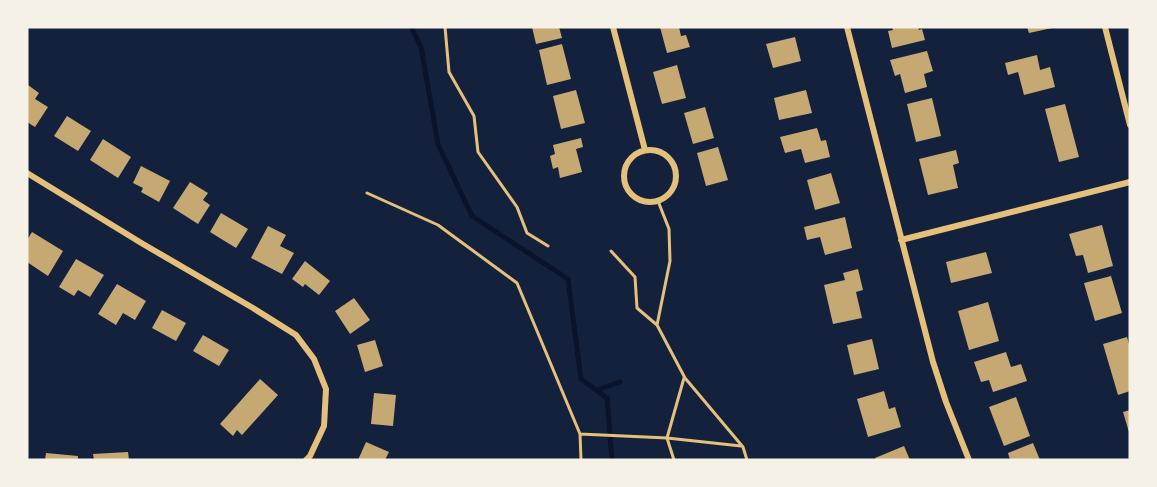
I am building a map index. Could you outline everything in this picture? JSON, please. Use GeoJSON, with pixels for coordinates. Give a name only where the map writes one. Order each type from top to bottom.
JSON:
{"type":"FeatureCollection","features":[{"type":"Feature","properties":{"kind":"street"},"geometry":{"type":"LineString","coordinates":[[613,27],[645,150]]}},
{"type":"Feature","properties":{"kind":"street"},"geometry":{"type":"LineString","coordinates":[[847,27],[933,362],[969,460]]}},
{"type":"Feature","properties":{"kind":"street"},"geometry":{"type":"LineString","coordinates":[[1105,27],[1130,125]]}},
{"type":"Feature","properties":{"kind":"street"},"geometry":{"type":"LineString","coordinates":[[645,150],[664,153],[676,168],[675,187],[668,196],[658,201],[646,202],[636,198],[628,191],[624,182],[624,171],[628,161],[635,154],[645,150]]}},
{"type":"Feature","properties":{"kind":"street"},"geometry":{"type":"LineString","coordinates":[[27,173],[296,335],[314,359],[326,389],[324,426],[306,460]]}},
{"type":"Feature","properties":{"kind":"street"},"geometry":{"type":"LineString","coordinates":[[901,240],[1130,182]]}},
{"type":"Feature","properties":{"kind":"path"},"geometry":{"type":"LineString","coordinates":[[445,27],[449,72],[474,116],[478,152],[517,207],[527,233],[548,246]]}},
{"type":"Feature","properties":{"kind":"path"},"geometry":{"type":"LineString","coordinates":[[367,193],[438,225],[517,283],[580,434],[582,460]]}},
{"type":"Feature","properties":{"kind":"path"},"geometry":{"type":"LineString","coordinates":[[657,325],[670,261],[669,229],[658,201]]}},
{"type":"Feature","properties":{"kind":"path"},"geometry":{"type":"LineString","coordinates":[[611,251],[635,277],[638,308],[657,325],[685,378],[743,447],[747,460]]}},
{"type":"Feature","properties":{"kind":"path"},"geometry":{"type":"LineString","coordinates":[[674,460],[667,438],[685,378]]}},
{"type":"Feature","properties":{"kind":"path"},"geometry":{"type":"LineString","coordinates":[[580,434],[667,438],[743,447]]}},
{"type":"Feature","properties":{"kind":"building"},"geometry":{"type":"Polygon","coordinates":[[[532,27],[559,27],[562,38],[536,44],[532,27]]]}},
{"type":"Feature","properties":{"kind":"building"},"geometry":{"type":"Polygon","coordinates":[[[660,27],[679,27],[681,36],[686,35],[690,47],[667,53],[660,27]]]}},
{"type":"Feature","properties":{"kind":"building"},"geometry":{"type":"Polygon","coordinates":[[[892,27],[918,27],[919,30],[922,29],[925,40],[892,48],[888,31],[893,30],[892,27]]]}},
{"type":"Feature","properties":{"kind":"building"},"geometry":{"type":"Polygon","coordinates":[[[1027,27],[1052,27],[1052,28],[1029,33],[1027,27]]]}},
{"type":"Feature","properties":{"kind":"building"},"geometry":{"type":"Polygon","coordinates":[[[795,37],[801,61],[773,68],[766,44],[795,37]]]}},
{"type":"Feature","properties":{"kind":"building"},"geometry":{"type":"Polygon","coordinates":[[[562,44],[571,79],[547,85],[539,50],[562,44]]]}},
{"type":"Feature","properties":{"kind":"building"},"geometry":{"type":"Polygon","coordinates":[[[927,51],[933,71],[924,74],[927,87],[905,93],[900,74],[895,76],[890,60],[927,51]]]}},
{"type":"Feature","properties":{"kind":"building"},"geometry":{"type":"Polygon","coordinates":[[[1037,55],[1040,70],[1050,67],[1055,87],[1024,95],[1018,72],[1008,75],[1005,63],[1037,55]]]}},
{"type":"Feature","properties":{"kind":"building"},"geometry":{"type":"Polygon","coordinates":[[[677,65],[686,98],[662,104],[653,72],[677,65]]]}},
{"type":"Feature","properties":{"kind":"building"},"geometry":{"type":"Polygon","coordinates":[[[28,85],[39,93],[35,99],[48,107],[35,127],[27,122],[28,85]]]}},
{"type":"Feature","properties":{"kind":"building"},"geometry":{"type":"Polygon","coordinates":[[[576,90],[585,123],[561,129],[553,96],[576,90]]]}},
{"type":"Feature","properties":{"kind":"building"},"geometry":{"type":"Polygon","coordinates":[[[806,90],[812,113],[779,120],[774,98],[806,90]]]}},
{"type":"Feature","properties":{"kind":"building"},"geometry":{"type":"Polygon","coordinates":[[[932,98],[941,136],[916,142],[907,104],[932,98]]]}},
{"type":"Feature","properties":{"kind":"building"},"geometry":{"type":"Polygon","coordinates":[[[1065,104],[1079,157],[1059,162],[1045,109],[1065,104]]]}},
{"type":"Feature","properties":{"kind":"building"},"geometry":{"type":"Polygon","coordinates":[[[705,107],[714,138],[693,144],[684,113],[705,107]]]}},
{"type":"Feature","properties":{"kind":"building"},"geometry":{"type":"Polygon","coordinates":[[[67,116],[91,131],[78,151],[54,136],[67,116]]]}},
{"type":"Feature","properties":{"kind":"building"},"geometry":{"type":"Polygon","coordinates":[[[817,128],[821,141],[826,140],[830,157],[805,163],[801,149],[785,153],[780,137],[817,128]]]}},
{"type":"Feature","properties":{"kind":"building"},"geometry":{"type":"Polygon","coordinates":[[[581,138],[583,147],[576,149],[582,172],[560,178],[558,167],[553,169],[550,156],[555,154],[553,145],[581,138]]]}},
{"type":"Feature","properties":{"kind":"building"},"geometry":{"type":"Polygon","coordinates":[[[103,139],[131,157],[118,178],[90,160],[103,139]]]}},
{"type":"Feature","properties":{"kind":"building"},"geometry":{"type":"Polygon","coordinates":[[[718,147],[728,180],[706,186],[697,153],[718,147]]]}},
{"type":"Feature","properties":{"kind":"building"},"geometry":{"type":"Polygon","coordinates":[[[956,150],[959,163],[953,165],[958,188],[928,195],[919,159],[956,150]]]}},
{"type":"Feature","properties":{"kind":"building"},"geometry":{"type":"Polygon","coordinates":[[[141,166],[170,181],[159,202],[141,192],[143,188],[133,183],[141,166]]]}},
{"type":"Feature","properties":{"kind":"building"},"geometry":{"type":"Polygon","coordinates":[[[831,173],[840,203],[815,210],[807,180],[831,173]]]}},
{"type":"Feature","properties":{"kind":"building"},"geometry":{"type":"Polygon","coordinates":[[[190,182],[208,193],[203,200],[210,205],[198,224],[173,208],[190,182]]]}},
{"type":"Feature","properties":{"kind":"building"},"geometry":{"type":"Polygon","coordinates":[[[221,213],[248,229],[236,248],[210,232],[221,213]]]}},
{"type":"Feature","properties":{"kind":"building"},"geometry":{"type":"Polygon","coordinates":[[[845,217],[852,248],[825,255],[820,237],[807,240],[804,227],[845,217]]]}},
{"type":"Feature","properties":{"kind":"building"},"geometry":{"type":"Polygon","coordinates":[[[1102,225],[1113,266],[1088,273],[1083,255],[1076,256],[1069,234],[1102,225]]]}},
{"type":"Feature","properties":{"kind":"building"},"geometry":{"type":"Polygon","coordinates":[[[268,226],[286,235],[280,246],[294,253],[282,274],[251,258],[268,226]]]}},
{"type":"Feature","properties":{"kind":"building"},"geometry":{"type":"Polygon","coordinates":[[[32,232],[63,251],[48,276],[27,262],[27,240],[32,232]]]}},
{"type":"Feature","properties":{"kind":"building"},"geometry":{"type":"Polygon","coordinates":[[[986,252],[992,273],[951,283],[946,262],[986,252]]]}},
{"type":"Feature","properties":{"kind":"building"},"geometry":{"type":"Polygon","coordinates":[[[76,259],[104,275],[90,297],[78,290],[74,296],[59,287],[76,259]]]}},
{"type":"Feature","properties":{"kind":"building"},"geometry":{"type":"Polygon","coordinates":[[[305,261],[330,281],[319,295],[305,284],[303,287],[292,279],[305,261]]]}},
{"type":"Feature","properties":{"kind":"building"},"geometry":{"type":"Polygon","coordinates":[[[858,269],[863,290],[856,292],[862,318],[833,324],[824,285],[845,280],[843,273],[858,269]]]}},
{"type":"Feature","properties":{"kind":"building"},"geometry":{"type":"Polygon","coordinates":[[[1111,276],[1122,313],[1095,321],[1084,283],[1111,276]]]}},
{"type":"Feature","properties":{"kind":"building"},"geometry":{"type":"Polygon","coordinates":[[[117,284],[146,301],[135,320],[123,313],[116,325],[98,314],[117,284]]]}},
{"type":"Feature","properties":{"kind":"building"},"geometry":{"type":"Polygon","coordinates":[[[354,298],[370,320],[350,334],[335,311],[354,298]]]}},
{"type":"Feature","properties":{"kind":"building"},"geometry":{"type":"Polygon","coordinates":[[[988,302],[999,341],[969,350],[958,311],[988,302]]]}},
{"type":"Feature","properties":{"kind":"building"},"geometry":{"type":"Polygon","coordinates":[[[162,310],[186,323],[176,341],[152,328],[162,310]]]}},
{"type":"Feature","properties":{"kind":"building"},"geometry":{"type":"Polygon","coordinates":[[[203,335],[229,350],[219,366],[193,351],[203,335]]]}},
{"type":"Feature","properties":{"kind":"building"},"geometry":{"type":"Polygon","coordinates":[[[1127,337],[1130,348],[1130,391],[1118,395],[1103,344],[1127,337]]]}},
{"type":"Feature","properties":{"kind":"building"},"geometry":{"type":"Polygon","coordinates":[[[872,339],[879,369],[854,375],[847,345],[872,339]]]}},
{"type":"Feature","properties":{"kind":"building"},"geometry":{"type":"Polygon","coordinates":[[[375,340],[383,366],[365,372],[357,345],[375,340]]]}},
{"type":"Feature","properties":{"kind":"building"},"geometry":{"type":"Polygon","coordinates":[[[1006,352],[1011,367],[1021,364],[1027,381],[993,392],[989,380],[981,382],[974,362],[1006,352]]]}},
{"type":"Feature","properties":{"kind":"building"},"geometry":{"type":"Polygon","coordinates":[[[260,379],[278,395],[242,435],[237,430],[233,436],[220,424],[260,379]]]}},
{"type":"Feature","properties":{"kind":"building"},"geometry":{"type":"Polygon","coordinates":[[[884,391],[889,409],[895,407],[901,427],[868,437],[857,399],[884,391]]]}},
{"type":"Feature","properties":{"kind":"building"},"geometry":{"type":"Polygon","coordinates":[[[374,393],[396,395],[393,426],[371,424],[374,393]]]}},
{"type":"Feature","properties":{"kind":"building"},"geometry":{"type":"Polygon","coordinates":[[[1016,397],[1030,436],[1004,446],[989,407],[1016,397]]]}},
{"type":"Feature","properties":{"kind":"building"},"geometry":{"type":"Polygon","coordinates":[[[1130,410],[1130,432],[1129,432],[1123,412],[1130,410]]]}},
{"type":"Feature","properties":{"kind":"building"},"geometry":{"type":"Polygon","coordinates":[[[366,442],[389,452],[385,460],[358,460],[366,442]]]}},
{"type":"Feature","properties":{"kind":"building"},"geometry":{"type":"Polygon","coordinates":[[[1033,443],[1040,460],[1010,460],[1008,453],[1033,443]]]}},
{"type":"Feature","properties":{"kind":"building"},"geometry":{"type":"Polygon","coordinates":[[[904,446],[910,460],[876,460],[875,458],[904,446]]]}},
{"type":"Feature","properties":{"kind":"building"},"geometry":{"type":"Polygon","coordinates":[[[128,452],[129,460],[94,460],[93,454],[128,452]]]}},
{"type":"Feature","properties":{"kind":"building"},"geometry":{"type":"Polygon","coordinates":[[[46,453],[78,456],[78,460],[45,460],[46,453]]]}},
{"type":"Feature","properties":{"kind":"waterway"},"geometry":{"type":"LineString","coordinates":[[411,27],[421,47],[438,144],[472,216],[568,279],[581,379],[607,398],[612,460]]}},
{"type":"Feature","properties":{"kind":"waterway"},"geometry":{"type":"LineString","coordinates":[[597,390],[620,382]]}}]}
